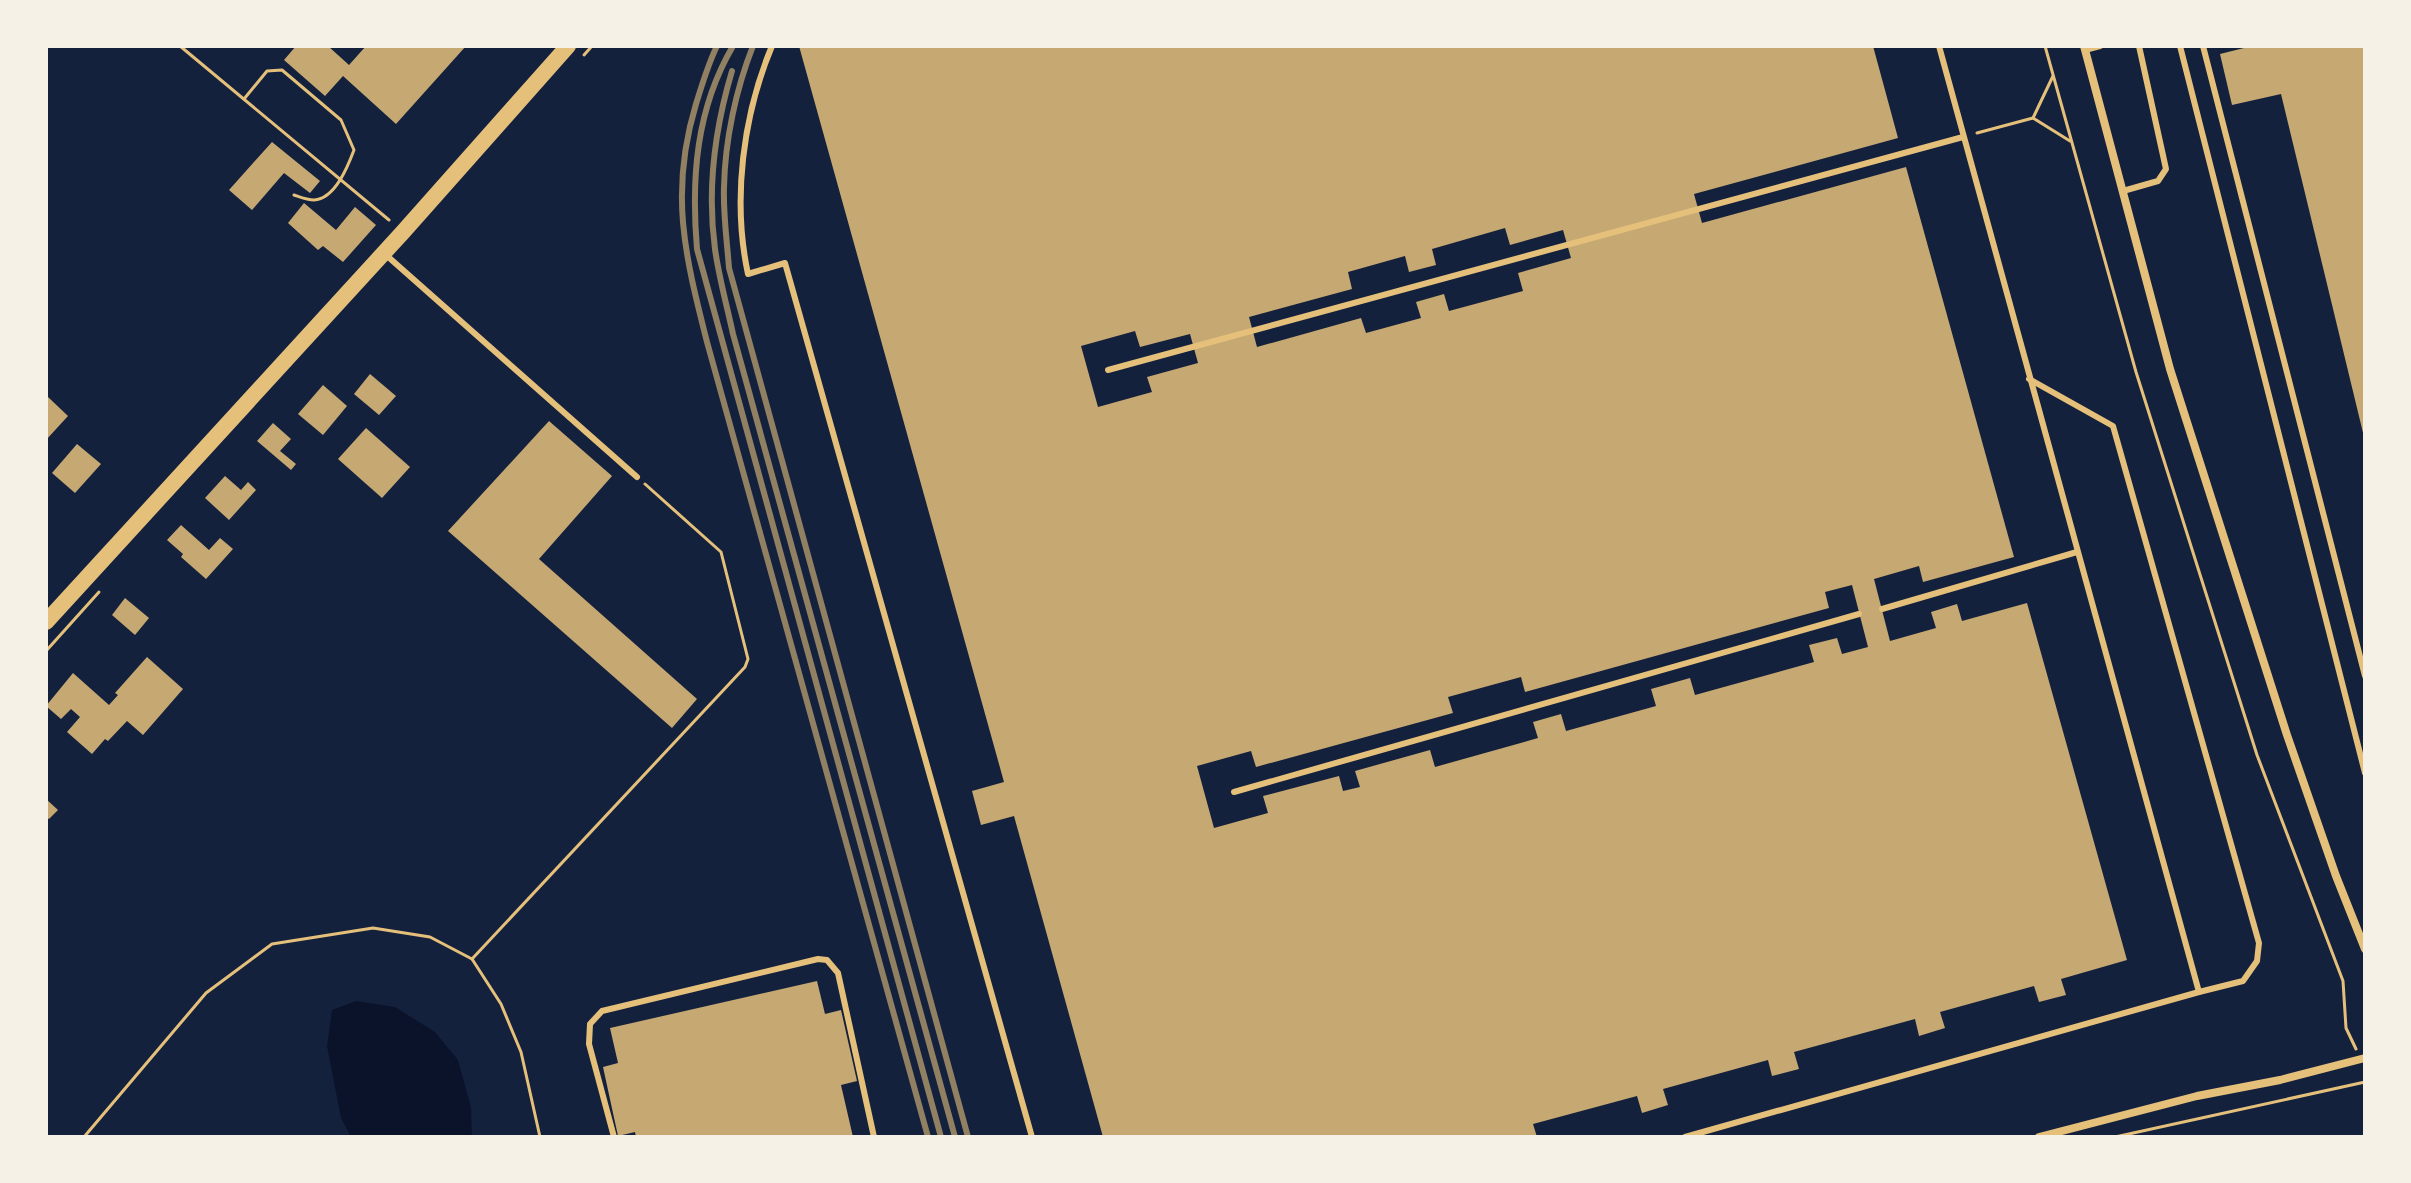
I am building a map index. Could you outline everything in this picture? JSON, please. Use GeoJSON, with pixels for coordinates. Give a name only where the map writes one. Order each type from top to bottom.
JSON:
{"type":"FeatureCollection","features":[{"type":"Feature","properties":{"kind":"main road"},"geometry":{"type":"LineString","coordinates":[[46,622],[403,232],[568,46]]}},
{"type":"Feature","properties":{"kind":"street"},"geometry":{"type":"LineString","coordinates":[[2084,48],[2170,369],[2287,735],[2365,949]]}},
{"type":"Feature","properties":{"kind":"street"},"geometry":{"type":"LineString","coordinates":[[2039,1137],[2197,1096],[2363,1059]]}},
{"type":"Feature","properties":{"kind":"lane"},"geometry":{"type":"LineString","coordinates":[[772,46],[750,120],[743,167],[741,207],[748,274],[785,263],[1032,1137]]}},
{"type":"Feature","properties":{"kind":"lane"},"geometry":{"type":"LineString","coordinates":[[1939,46],[2199,992]]}},
{"type":"Feature","properties":{"kind":"lane"},"geometry":{"type":"LineString","coordinates":[[2084,48],[2100,46]]}},
{"type":"Feature","properties":{"kind":"lane"},"geometry":{"type":"LineString","coordinates":[[2123,191],[2158,181],[2166,169],[2139,46]]}},
{"type":"Feature","properties":{"kind":"lane"},"geometry":{"type":"LineString","coordinates":[[2180,46],[2365,773]]}},
{"type":"Feature","properties":{"kind":"lane"},"geometry":{"type":"LineString","coordinates":[[2203,46],[2365,676]]}},
{"type":"Feature","properties":{"kind":"lane"},"geometry":{"type":"LineString","coordinates":[[1108,370],[1963,137]]}},
{"type":"Feature","properties":{"kind":"lane"},"geometry":{"type":"LineString","coordinates":[[384,252],[637,477]]}},
{"type":"Feature","properties":{"kind":"lane"},"geometry":{"type":"LineString","coordinates":[[1685,1137],[2243,981],[2257,961],[2259,943],[2255,928],[2113,426],[2029,379]]}},
{"type":"Feature","properties":{"kind":"lane"},"geometry":{"type":"LineString","coordinates":[[1882,609],[2077,552]]}},
{"type":"Feature","properties":{"kind":"lane"},"geometry":{"type":"LineString","coordinates":[[1234,792],[1859,614]]}},
{"type":"Feature","properties":{"kind":"lane"},"geometry":{"type":"LineString","coordinates":[[614,1137],[589,1044],[590,1024],[602,1011],[818,959],[827,960],[838,973],[874,1137]]}},
{"type":"Feature","properties":{"kind":"path"},"geometry":{"type":"LineString","coordinates":[[180,46],[403,232]]}},
{"type":"Feature","properties":{"kind":"path"},"geometry":{"type":"LineString","coordinates":[[2045,46],[2136,372],[2237,695],[2343,981],[2346,1028],[2363,1059]]}},
{"type":"Feature","properties":{"kind":"path"},"geometry":{"type":"LineString","coordinates":[[244,99],[267,71],[277,69],[286,72],[341,120],[354,146],[340,180],[327,195],[317,200],[294,195]]}},
{"type":"Feature","properties":{"kind":"path"},"geometry":{"type":"LineString","coordinates":[[2033,118],[2053,76]]}},
{"type":"Feature","properties":{"kind":"path"},"geometry":{"type":"LineString","coordinates":[[1963,137],[2033,118],[2070,141]]}},
{"type":"Feature","properties":{"kind":"path"},"geometry":{"type":"LineString","coordinates":[[472,959],[734,679],[748,659],[721,552],[637,477]]}},
{"type":"Feature","properties":{"kind":"path"},"geometry":{"type":"LineString","coordinates":[[84,1137],[206,993],[272,944],[373,928],[430,937],[472,959],[501,1004],[521,1052],[540,1137]]}},
{"type":"Feature","properties":{"kind":"path"},"geometry":{"type":"LineString","coordinates":[[2115,1137],[2365,1082]]}},
{"type":"Feature","properties":{"kind":"path"},"geometry":{"type":"LineString","coordinates":[[2145,1129],[2147,1137]]}},
{"type":"Feature","properties":{"kind":"water"},"geometry":{"type":"Polygon","coordinates":[[[356,1001],[395,1007],[435,1032],[458,1060],[471,1107],[472,1137],[351,1137],[341,1118],[327,1046],[332,1010],[356,1001]]]}},
{"type":"Feature","properties":{"kind":"building"},"geometry":{"type":"Polygon","coordinates":[[[296,46],[328,46],[349,65],[366,46],[466,46],[396,124],[343,76],[325,96],[284,60],[296,46]]]}},
{"type":"Feature","properties":{"kind":"building"},"geometry":{"type":"Polygon","coordinates":[[[799,46],[1873,46],[1898,138],[1694,194],[1702,223],[1906,167],[2014,557],[1923,582],[1919,566],[1874,579],[1890,641],[1936,628],[1931,612],[1957,604],[1962,621],[2027,603],[2127,960],[2061,979],[2066,995],[2039,1002],[2034,986],[1940,1012],[1945,1028],[1919,1036],[1915,1019],[1794,1052],[1799,1069],[1772,1076],[1768,1060],[1663,1089],[1668,1105],[1642,1113],[1637,1096],[1533,1124],[1537,1137],[1103,1137],[1014,816],[981,825],[972,791],[1004,782],[799,46]],[[1505,228],[1432,249],[1436,265],[1409,272],[1405,256],[1348,272],[1352,289],[1249,317],[1257,347],[1361,318],[1366,333],[1421,318],[1416,302],[1444,294],[1449,311],[1523,291],[1518,273],[1571,258],[1563,230],[1510,245],[1505,228]],[[1135,331],[1081,346],[1098,407],[1152,392],[1147,377],[1198,363],[1190,334],[1140,347],[1135,331]],[[1852,585],[1825,592],[1829,608],[1525,692],[1521,677],[1448,697],[1453,713],[1256,767],[1251,751],[1197,766],[1214,828],[1268,813],[1263,796],[1339,776],[1343,791],[1360,787],[1355,771],[1430,750],[1435,767],[1538,738],[1533,722],[1561,714],[1566,731],[1656,706],[1651,689],[1690,678],[1695,695],[1814,662],[1809,645],[1837,638],[1842,654],[1868,647],[1852,585]]]}},
{"type":"Feature","properties":{"kind":"building"},"geometry":{"type":"Polygon","coordinates":[[[2252,46],[2365,46],[2365,441],[2281,94],[2232,105],[2220,54],[2252,46]]]}},
{"type":"Feature","properties":{"kind":"building"},"geometry":{"type":"Polygon","coordinates":[[[272,142],[320,181],[310,193],[284,173],[252,210],[229,190],[272,142]]]}},
{"type":"Feature","properties":{"kind":"building"},"geometry":{"type":"Polygon","coordinates":[[[304,203],[336,230],[355,207],[376,225],[343,262],[323,246],[318,250],[288,223],[304,203]]]}},
{"type":"Feature","properties":{"kind":"building"},"geometry":{"type":"Polygon","coordinates":[[[370,374],[396,396],[379,415],[354,394],[370,374]]]}},
{"type":"Feature","properties":{"kind":"building"},"geometry":{"type":"Polygon","coordinates":[[[323,385],[347,406],[323,435],[298,414],[323,385]]]}},
{"type":"Feature","properties":{"kind":"building"},"geometry":{"type":"Polygon","coordinates":[[[48,397],[68,416],[46,440],[46,399],[48,397]]]}},
{"type":"Feature","properties":{"kind":"building"},"geometry":{"type":"Polygon","coordinates":[[[549,421],[612,476],[539,559],[697,699],[672,728],[448,531],[549,421]]]}},
{"type":"Feature","properties":{"kind":"building"},"geometry":{"type":"Polygon","coordinates":[[[273,423],[291,439],[280,451],[296,464],[291,470],[257,441],[273,423]]]}},
{"type":"Feature","properties":{"kind":"building"},"geometry":{"type":"Polygon","coordinates":[[[366,428],[410,467],[382,498],[338,459],[366,428]]]}},
{"type":"Feature","properties":{"kind":"building"},"geometry":{"type":"Polygon","coordinates":[[[77,444],[101,464],[75,493],[52,473],[77,444]]]}},
{"type":"Feature","properties":{"kind":"building"},"geometry":{"type":"Polygon","coordinates":[[[225,476],[241,490],[248,482],[256,490],[229,520],[205,498],[225,476]]]}},
{"type":"Feature","properties":{"kind":"building"},"geometry":{"type":"Polygon","coordinates":[[[181,525],[209,550],[220,538],[233,549],[206,579],[167,540],[181,525]]]}},
{"type":"Feature","properties":{"kind":"building"},"geometry":{"type":"Polygon","coordinates":[[[125,598],[149,618],[135,635],[112,615],[125,598]]]}},
{"type":"Feature","properties":{"kind":"building"},"geometry":{"type":"Polygon","coordinates":[[[147,657],[183,689],[143,735],[127,721],[92,754],[67,732],[80,717],[71,709],[61,719],[46,706],[73,673],[109,705],[118,695],[115,693],[147,657]]]}},
{"type":"Feature","properties":{"kind":"building"},"geometry":{"type":"Polygon","coordinates":[[[46,799],[58,810],[49,819],[46,817],[46,799]]]}},
{"type":"Feature","properties":{"kind":"building"},"geometry":{"type":"Polygon","coordinates":[[[817,981],[825,1014],[841,1010],[857,1081],[841,1085],[853,1137],[636,1137],[635,1132],[618,1136],[603,1067],[618,1063],[610,1028],[817,981]]]}},
{"type":"Feature","properties":{"kind":"railway"},"geometry":{"type":"LineString","coordinates":[[717,46],[696,104],[683,166],[683,224],[692,281],[928,1137]]}},
{"type":"Feature","properties":{"kind":"railway"},"geometry":{"type":"LineString","coordinates":[[733,46],[711,94],[699,144],[695,196],[697,249],[941,1137]]}},
{"type":"Feature","properties":{"kind":"railway"},"geometry":{"type":"LineString","coordinates":[[753,46],[737,97],[725,169],[729,268],[968,1137]]}},
{"type":"Feature","properties":{"kind":"railway"},"geometry":{"type":"LineString","coordinates":[[732,71],[717,137],[712,182],[713,227],[721,281],[733,334],[955,1137]]}}]}
